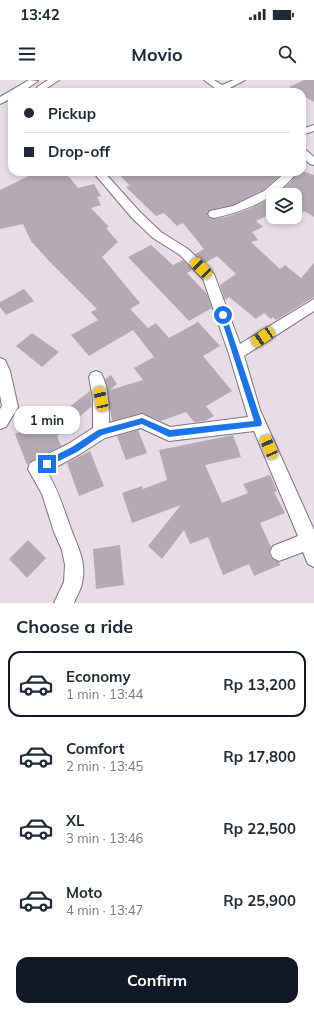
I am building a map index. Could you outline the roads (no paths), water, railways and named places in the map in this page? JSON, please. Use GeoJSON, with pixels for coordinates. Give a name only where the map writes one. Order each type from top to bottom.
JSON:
{"type":"FeatureCollection","features":[{"type":"Feature","properties":{"kind":"street"},"geometry":{"type":"LineString","coordinates":[[45,88],[55,80]]}},
{"type":"Feature","properties":{"kind":"street"},"geometry":{"type":"LineString","coordinates":[[208,80],[220,88]]}},
{"type":"Feature","properties":{"kind":"street"},"geometry":{"type":"LineString","coordinates":[[229,88],[241,80]]}},
{"type":"Feature","properties":{"kind":"street"},"geometry":{"type":"LineString","coordinates":[[22,88],[33,81],[43,88]]}},
{"type":"Feature","properties":{"kind":"street"},"geometry":{"type":"LineString","coordinates":[[102,176],[136,215],[157,235],[184,252],[209,277],[258,423],[312,546],[279,552]]}},
{"type":"Feature","properties":{"kind":"street"},"geometry":{"type":"LineString","coordinates":[[214,214],[236,209],[268,194],[288,176]]}},
{"type":"Feature","properties":{"kind":"street"},"geometry":{"type":"LineString","coordinates":[[236,354],[314,304]]}},
{"type":"Feature","properties":{"kind":"street"},"geometry":{"type":"LineString","coordinates":[[0,364],[2,367],[10,407],[0,422]]}},
{"type":"Feature","properties":{"kind":"street"},"geometry":{"type":"LineString","coordinates":[[96,377],[101,399],[100,432]]}},
{"type":"Feature","properties":{"kind":"street"},"geometry":{"type":"LineString","coordinates":[[64,603],[73,583],[74,565],[71,549],[63,532],[49,490],[36,469],[74,449],[100,432],[142,421],[169,434],[258,423]]}}]}
